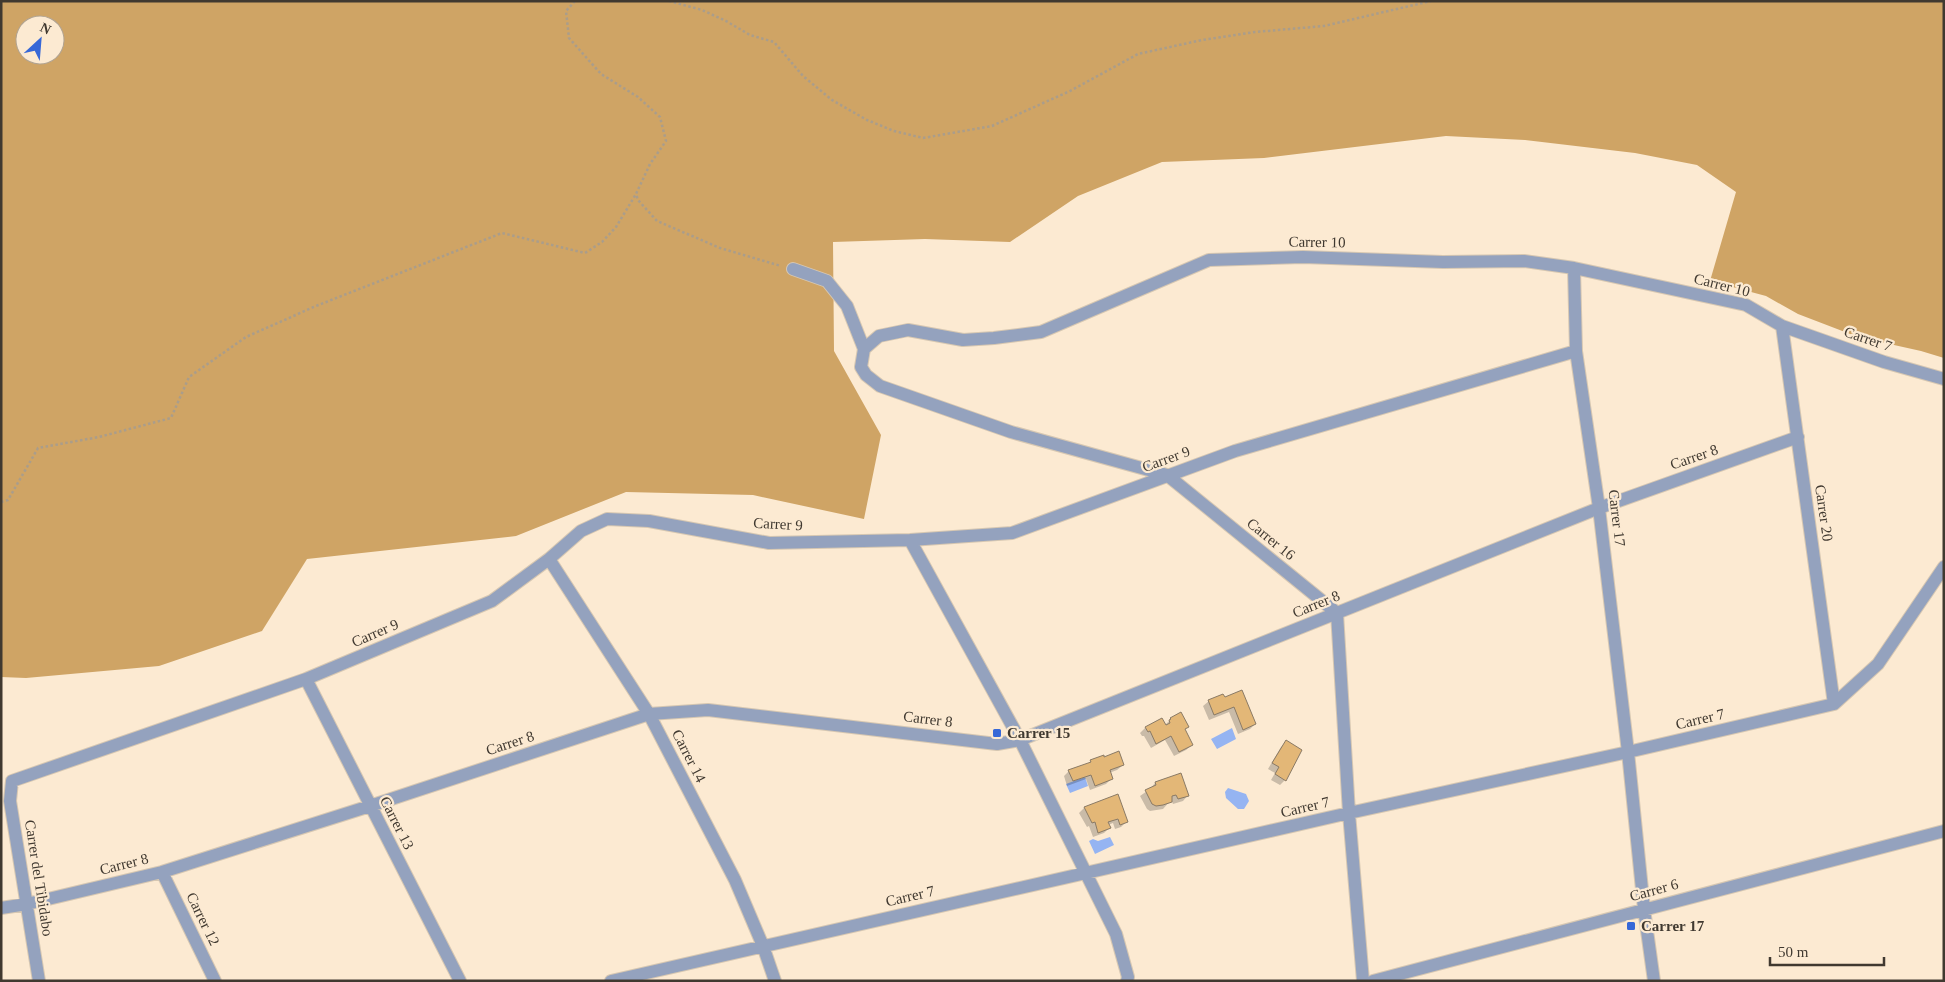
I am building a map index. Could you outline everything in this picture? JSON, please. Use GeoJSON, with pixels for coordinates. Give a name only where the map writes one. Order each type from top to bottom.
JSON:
{"type":"FeatureCollection","features":[{"type":"Feature","properties":{"kind":"street","name":"Carrer 10"},"geometry":{"type":"LineString","coordinates":[[864,349],[878,336],[908,330],[963,340],[1041,332],[1209,260],[1302,257],[1442,262],[1524,261],[1574,268],[1746,305],[1782,326]]}},
{"type":"Feature","properties":{"kind":"street","name":"Carrer 17"},"geometry":{"type":"LineString","coordinates":[[1574,268],[1576,351],[1599,508],[1628,752],[1644,909],[1654,981]]}},
{"type":"Feature","properties":{"kind":"street"},"geometry":{"type":"LineString","coordinates":[[792,269],[827,281],[847,306],[864,349]]}},
{"type":"Feature","properties":{"kind":"street","name":"Carrer 7"},"geometry":{"type":"LineString","coordinates":[[1782,326],[1884,362],[1944,379]]}},
{"type":"Feature","properties":{"kind":"street","name":"Carrer 20"},"geometry":{"type":"LineString","coordinates":[[1782,326],[1834,704]]}},
{"type":"Feature","properties":{"kind":"street","name":"Carrer 16"},"geometry":{"type":"LineString","coordinates":[[864,349],[861,367],[866,375],[880,386],[1011,432],[1167,475],[1337,613]]}},
{"type":"Feature","properties":{"kind":"street","name":"Carrer 9"},"geometry":{"type":"LineString","coordinates":[[6,779],[306,679],[492,601],[549,559],[581,530],[607,519],[649,521],[769,543],[910,540],[1012,533],[1235,451],[1576,351]]}},
{"type":"Feature","properties":{"kind":"street","name":"Carrer 8"},"geometry":{"type":"LineString","coordinates":[[1,908],[27,904],[162,872],[649,714],[708,710],[997,744],[1020,740],[1599,508],[1798,438]]}},
{"type":"Feature","properties":{"kind":"street"},"geometry":{"type":"LineString","coordinates":[[910,540],[1020,740],[1086,873],[1116,934],[1128,981]]}},
{"type":"Feature","properties":{"kind":"street","name":"Carrer 14"},"geometry":{"type":"LineString","coordinates":[[549,559],[649,714],[735,880],[763,946],[775,981]]}},
{"type":"Feature","properties":{"kind":"street","name":"Carrer 7"},"geometry":{"type":"LineString","coordinates":[[611,981],[1834,704],[1878,664],[1944,567]]}},
{"type":"Feature","properties":{"kind":"street"},"geometry":{"type":"LineString","coordinates":[[1337,613],[1349,813],[1362,981]]}},
{"type":"Feature","properties":{"kind":"street","name":"Carrer 13"},"geometry":{"type":"LineString","coordinates":[[306,679],[460,981]]}},
{"type":"Feature","properties":{"kind":"street","name":"Carrer del Tibidabo"},"geometry":{"type":"LineString","coordinates":[[6,779],[39,981]]}},
{"type":"Feature","properties":{"kind":"street","name":"Carrer 6"},"geometry":{"type":"LineString","coordinates":[[1373,981],[1944,832]]}},
{"type":"Feature","properties":{"kind":"street","name":"Carrer 12"},"geometry":{"type":"LineString","coordinates":[[162,872],[215,981]]}},
{"type":"Feature","properties":{"kind":"path"},"geometry":{"type":"LineString","coordinates":[[1,502],[8,500],[38,448],[99,437],[171,418],[189,377],[246,337],[316,306],[502,233],[585,252],[602,242],[616,227],[636,194],[650,164],[666,141],[660,117],[638,97],[601,74],[569,38],[566,12],[575,1]]}},
{"type":"Feature","properties":{"kind":"path"},"geometry":{"type":"LineString","coordinates":[[669,1],[702,10],[750,35],[774,42],[803,76],[832,100],[876,124],[894,131],[923,138],[992,126],[1070,91],[1138,54],[1202,40],[1256,32],[1324,26],[1431,1]]}},
{"type":"Feature","properties":{"kind":"path"},"geometry":{"type":"LineString","coordinates":[[636,194],[638,200],[656,221],[720,248],[792,269]]}},
{"type":"Feature","properties":{"kind":"shaded area"},"geometry":{"type":"Polygon","coordinates":[[[1,1],[1944,1],[1944,358],[1858,337],[1798,314],[1766,296],[1710,281],[1736,192],[1697,165],[1635,153],[1525,140],[1446,136],[1264,158],[1162,162],[1078,196],[1010,242],[925,239],[833,242],[834,351],[881,435],[864,519],[753,495],[626,492],[516,536],[307,559],[262,631],[159,666],[26,678],[1,677],[1,1]]]}},
{"type":"Feature","properties":{"kind":"water"},"geometry":{"type":"Polygon","coordinates":[[[1232,728],[1236,739],[1217,749],[1211,739],[1232,728]]]}},
{"type":"Feature","properties":{"kind":"water"},"geometry":{"type":"Polygon","coordinates":[[[1085,777],[1088,786],[1070,793],[1066,784],[1085,777]]]}},
{"type":"Feature","properties":{"kind":"water"},"geometry":{"type":"Polygon","coordinates":[[[1228,788],[1246,794],[1249,801],[1244,809],[1238,809],[1226,798],[1225,792],[1228,788]]]}},
{"type":"Feature","properties":{"kind":"water"},"geometry":{"type":"Polygon","coordinates":[[[1110,837],[1114,845],[1095,854],[1089,841],[1093,839],[1098,841],[1110,837]]]}},
{"type":"Feature","properties":{"kind":"building"},"geometry":{"type":"Polygon","coordinates":[[[1242,690],[1256,724],[1243,730],[1234,707],[1214,715],[1208,700],[1223,694],[1225,697],[1242,690]]]}},
{"type":"Feature","properties":{"kind":"building"},"geometry":{"type":"Polygon","coordinates":[[[1181,712],[1189,727],[1185,729],[1193,745],[1179,752],[1171,736],[1156,744],[1150,731],[1148,732],[1145,727],[1162,718],[1166,725],[1170,723],[1170,718],[1181,712]]]}},
{"type":"Feature","properties":{"kind":"building"},"geometry":{"type":"Polygon","coordinates":[[[1286,740],[1302,750],[1286,781],[1275,774],[1279,767],[1272,763],[1286,740]]]}},
{"type":"Feature","properties":{"kind":"building"},"geometry":{"type":"Polygon","coordinates":[[[1119,751],[1124,765],[1110,770],[1113,779],[1095,786],[1091,775],[1073,781],[1068,770],[1091,762],[1090,760],[1119,751]]]}},
{"type":"Feature","properties":{"kind":"building"},"geometry":{"type":"Polygon","coordinates":[[[1181,773],[1189,796],[1178,799],[1176,795],[1172,796],[1172,802],[1156,806],[1152,804],[1145,790],[1156,785],[1155,782],[1181,773]]]}},
{"type":"Feature","properties":{"kind":"building"},"geometry":{"type":"Polygon","coordinates":[[[1118,794],[1128,822],[1120,825],[1118,819],[1108,822],[1111,828],[1098,833],[1095,822],[1092,823],[1084,807],[1118,794]]]}},
{"type":"Feature","properties":{"kind":"place","name":"Carrer 15"},"geometry":{"type":"Point","coordinates":[997,733]}},
{"type":"Feature","properties":{"kind":"place","name":"Carrer 17"},"geometry":{"type":"Point","coordinates":[1631,926]}}]}
